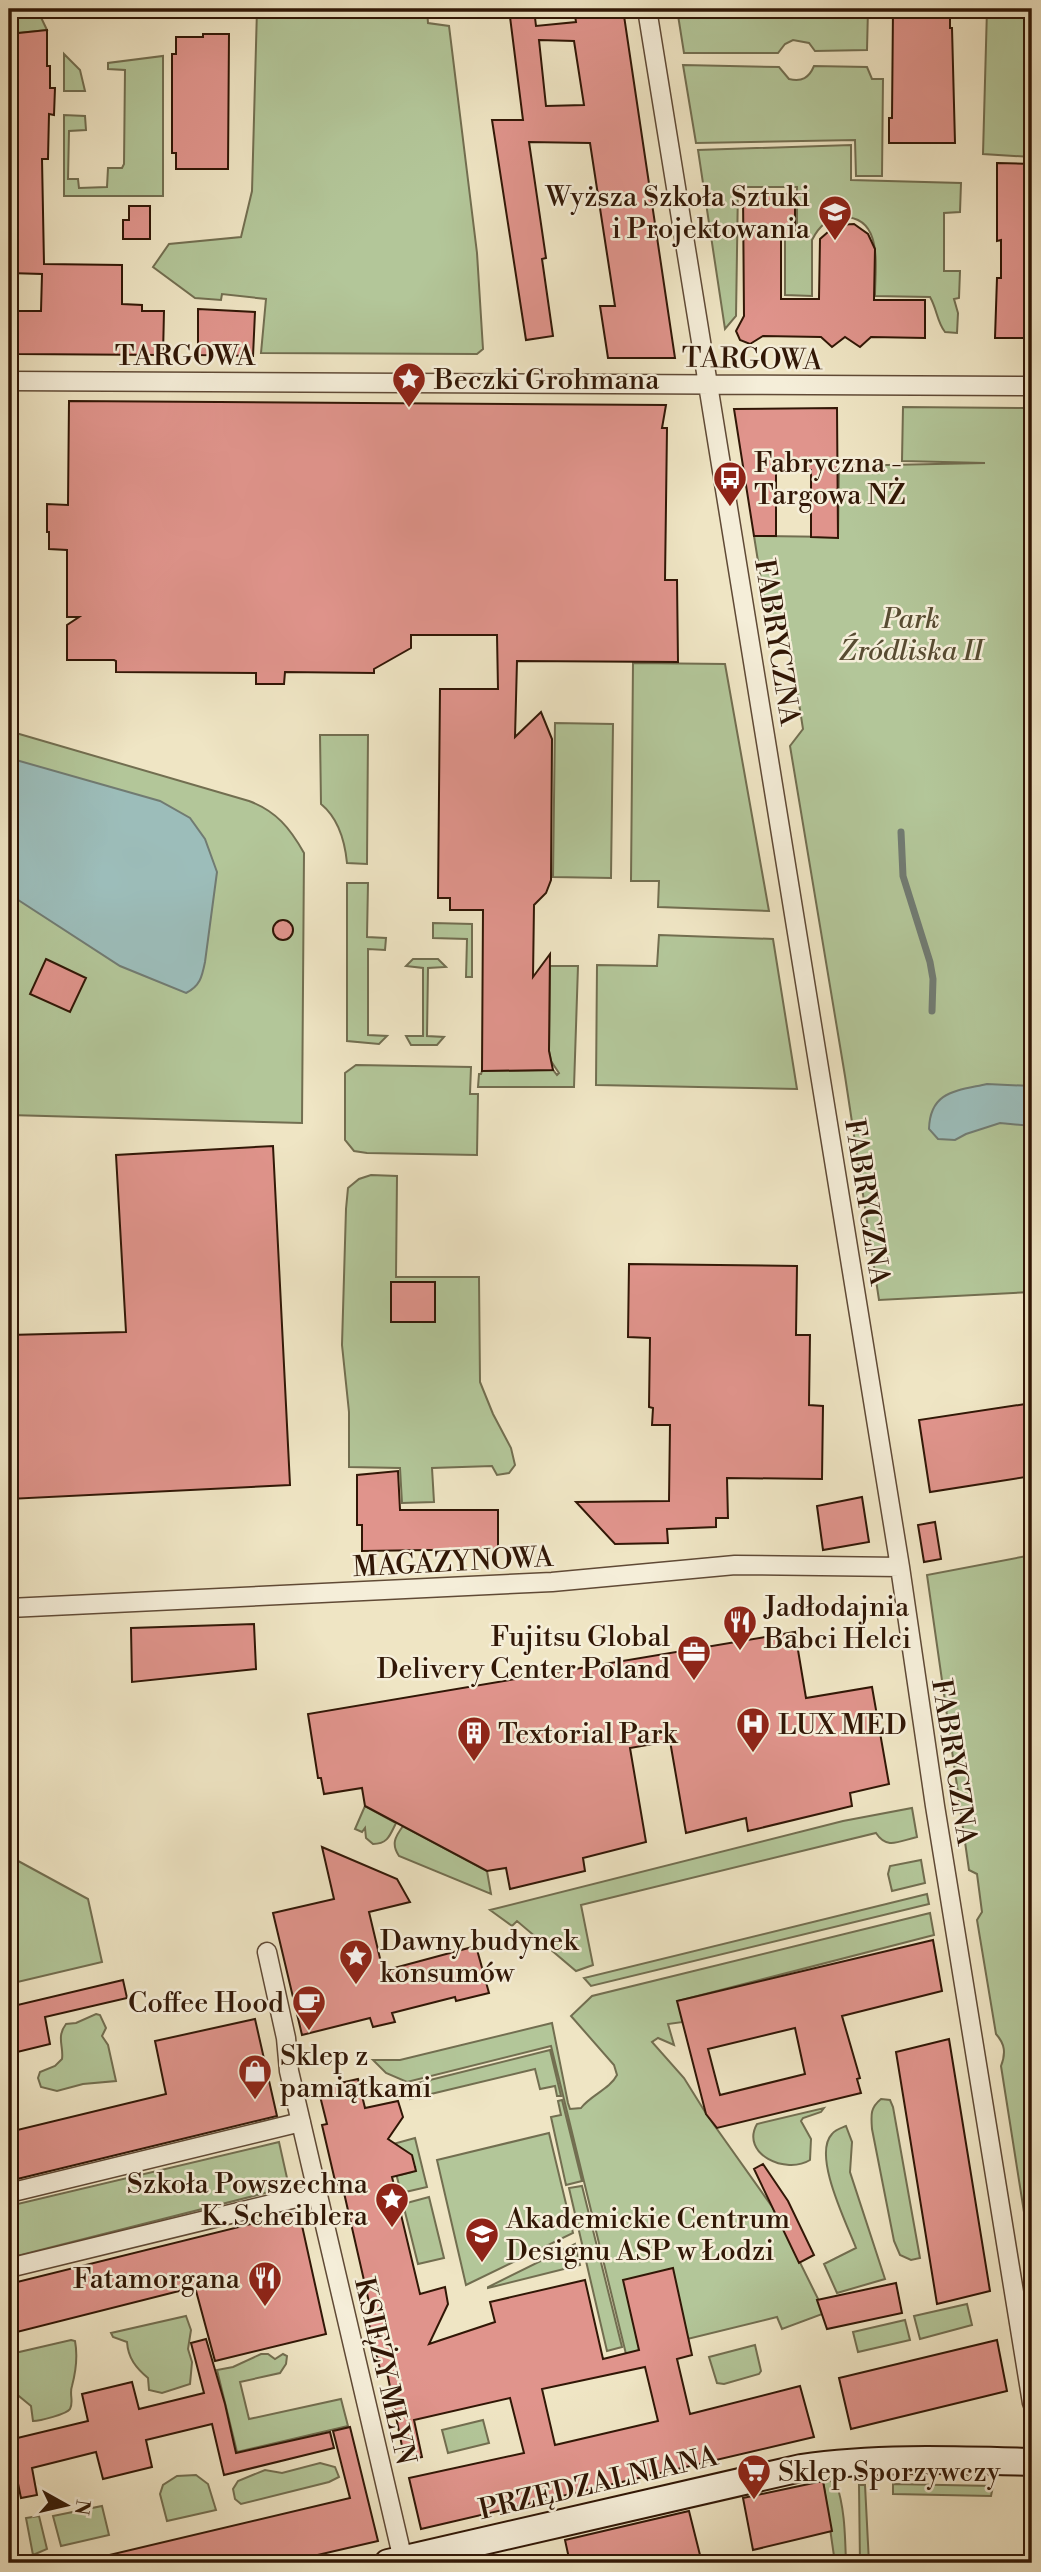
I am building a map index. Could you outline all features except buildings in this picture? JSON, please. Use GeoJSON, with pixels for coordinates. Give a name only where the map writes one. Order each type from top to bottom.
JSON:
{"type":"FeatureCollection","features":[{"type":"Feature","properties":{"kind":"street","name":"FABRYCZNA"},"geometry":{"type":"LineString","coordinates":[[648,9],[1032,2403]]}},
{"type":"Feature","properties":{"kind":"street","name":"TARGOWA"},"geometry":{"type":"LineString","coordinates":[[9,381],[1032,386]]}},
{"type":"Feature","properties":{"kind":"street","name":"MAGAZYNOWA"},"geometry":{"type":"LineString","coordinates":[[9,1608],[552,1582],[735,1565],[900,1567]]}},
{"type":"Feature","properties":{"kind":"street","name":"KSIĘŻY MŁYN"},"geometry":{"type":"LineString","coordinates":[[267,1952],[395,2562]]}},
{"type":"Feature","properties":{"kind":"street"},"geometry":{"type":"LineString","coordinates":[[9,2193],[301,2122]]}},
{"type":"Feature","properties":{"kind":"street"},"geometry":{"type":"LineString","coordinates":[[9,2269],[317,2193]]}},
{"type":"Feature","properties":{"kind":"street","name":"PRZĘDZALNIANA"},"geometry":{"type":"LineString","coordinates":[[395,2562],[801,2468],[838,2463],[928,2460],[1032,2462]]}},
{"type":"Feature","properties":{"kind":"green space"},"geometry":{"type":"Polygon","coordinates":[[[9,9],[37,9],[47,30],[9,34],[9,9]]]}},
{"type":"Feature","properties":{"kind":"green space"},"geometry":{"type":"Polygon","coordinates":[[[257,9],[427,9],[428,23],[449,26],[477,253],[483,349],[477,354],[261,353],[266,299],[222,294],[221,300],[195,298],[153,267],[169,244],[241,237],[252,191],[257,9]]]}},
{"type":"Feature","properties":{"kind":"green space"},"geometry":{"type":"Polygon","coordinates":[[[677,9],[868,9],[867,50],[815,51],[809,43],[793,40],[785,44],[778,53],[684,53],[677,9]]]}},
{"type":"Feature","properties":{"kind":"green space"},"geometry":{"type":"Polygon","coordinates":[[[987,9],[1032,9],[1032,157],[983,154],[987,9]]]}},
{"type":"Feature","properties":{"kind":"green space"},"geometry":{"type":"Polygon","coordinates":[[[64,54],[80,70],[85,91],[64,91],[64,54]]]}},
{"type":"Feature","properties":{"kind":"green space"},"geometry":{"type":"Polygon","coordinates":[[[163,56],[163,196],[64,196],[64,115],[85,116],[86,130],[69,131],[68,179],[78,179],[79,188],[107,187],[108,168],[122,168],[124,164],[125,70],[108,69],[108,63],[163,56]]]}},
{"type":"Feature","properties":{"kind":"green space"},"geometry":{"type":"Polygon","coordinates":[[[683,65],[779,67],[789,79],[798,80],[810,74],[814,66],[867,67],[872,79],[883,79],[882,176],[856,176],[855,140],[696,143],[683,65]]]}},
{"type":"Feature","properties":{"kind":"green space"},"geometry":{"type":"Polygon","coordinates":[[[851,145],[851,180],[961,183],[960,212],[944,213],[944,271],[960,271],[959,298],[954,299],[958,313],[957,333],[945,332],[930,297],[875,296],[876,258],[871,233],[864,224],[855,219],[831,219],[814,236],[812,296],[785,295],[785,238],[797,236],[797,187],[738,187],[736,316],[725,329],[698,150],[851,145]]]}},
{"type":"Feature","properties":{"kind":"green space","name":"Park Źródliska II"},"geometry":{"type":"Polygon","coordinates":[[[903,407],[1031,408],[1032,1292],[879,1300],[790,746],[803,729],[788,633],[767,618],[754,536],[838,537],[839,466],[985,463],[902,461],[903,407]]]}},
{"type":"Feature","properties":{"kind":"green space"},"geometry":{"type":"Polygon","coordinates":[[[633,663],[725,664],[769,911],[658,907],[659,881],[631,881],[633,663]]]}},
{"type":"Feature","properties":{"kind":"green space"},"geometry":{"type":"Polygon","coordinates":[[[555,723],[613,724],[611,878],[553,877],[555,723]]]}},
{"type":"Feature","properties":{"kind":"green space"},"geometry":{"type":"Polygon","coordinates":[[[9,731],[249,801],[275,815],[293,836],[304,853],[302,1123],[9,1115],[9,731]]]}},
{"type":"Feature","properties":{"kind":"green space"},"geometry":{"type":"Polygon","coordinates":[[[320,735],[368,735],[367,864],[347,863],[340,831],[321,804],[320,735]]]}},
{"type":"Feature","properties":{"kind":"green space"},"geometry":{"type":"Polygon","coordinates":[[[347,883],[368,883],[367,937],[386,938],[385,950],[368,949],[368,1035],[387,1036],[379,1044],[347,1041],[347,883]]]}},
{"type":"Feature","properties":{"kind":"green space"},"geometry":{"type":"Polygon","coordinates":[[[433,923],[472,924],[472,977],[466,977],[467,939],[433,938],[433,923]]]}},
{"type":"Feature","properties":{"kind":"green space"},"geometry":{"type":"Polygon","coordinates":[[[659,935],[773,939],[797,1089],[596,1085],[597,965],[657,966],[659,935]]]}},
{"type":"Feature","properties":{"kind":"green space"},"geometry":{"type":"Polygon","coordinates":[[[413,959],[438,959],[446,967],[428,968],[427,1036],[444,1037],[437,1045],[411,1045],[406,1036],[423,1036],[423,968],[406,966],[413,959]]]}},
{"type":"Feature","properties":{"kind":"green space"},"geometry":{"type":"Polygon","coordinates":[[[550,966],[578,966],[574,1087],[478,1087],[479,1074],[482,1071],[553,1070],[557,1075],[559,1073],[551,1061],[549,1051],[550,966]]]}},
{"type":"Feature","properties":{"kind":"green space"},"geometry":{"type":"Polygon","coordinates":[[[356,1065],[471,1067],[470,1094],[478,1094],[477,1155],[354,1151],[345,1140],[345,1073],[356,1065]]]}},
{"type":"Feature","properties":{"kind":"green space"},"geometry":{"type":"Polygon","coordinates":[[[371,1175],[397,1176],[396,1277],[479,1277],[480,1382],[511,1448],[515,1465],[509,1473],[497,1475],[492,1466],[432,1468],[434,1502],[402,1503],[400,1468],[349,1467],[349,1412],[342,1345],[346,1209],[348,1188],[359,1179],[371,1175]]]}},
{"type":"Feature","properties":{"kind":"green space"},"geometry":{"type":"Polygon","coordinates":[[[1032,1555],[1032,2263],[1001,2066],[1004,2049],[996,2034],[977,1920],[982,1912],[977,1874],[969,1870],[927,1575],[1032,1555]]]}},
{"type":"Feature","properties":{"kind":"green space"},"geometry":{"type":"Polygon","coordinates":[[[365,1806],[396,1823],[388,1838],[382,1842],[373,1844],[366,1838],[365,1828],[362,1832],[355,1829],[365,1806]]]}},
{"type":"Feature","properties":{"kind":"green space"},"geometry":{"type":"Polygon","coordinates":[[[912,1808],[917,1837],[889,1843],[876,1833],[581,1905],[593,1965],[576,1971],[517,1921],[512,1926],[490,1910],[843,1821],[912,1808]]]}},
{"type":"Feature","properties":{"kind":"green space"},"geometry":{"type":"Polygon","coordinates":[[[403,1826],[487,1871],[491,1894],[399,1856],[395,1841],[403,1826]]]}},
{"type":"Feature","properties":{"kind":"green space"},"geometry":{"type":"Polygon","coordinates":[[[9,1856],[88,1899],[102,1962],[9,1984],[9,1856]]]}},
{"type":"Feature","properties":{"kind":"green space"},"geometry":{"type":"Polygon","coordinates":[[[921,1860],[925,1883],[892,1891],[888,1874],[890,1866],[921,1860]]]}},
{"type":"Feature","properties":{"kind":"green space"},"geometry":{"type":"Polygon","coordinates":[[[927,1894],[929,1904],[591,1986],[584,1978],[927,1894]]]}},
{"type":"Feature","properties":{"kind":"green space"},"geometry":{"type":"Polygon","coordinates":[[[930,1913],[934,1935],[678,2001],[683,2022],[668,2024],[674,2045],[658,2038],[652,2042],[684,2078],[773,2208],[825,2313],[782,2329],[777,2317],[626,2354],[551,2046],[407,2082],[386,2073],[373,2060],[400,2060],[552,2023],[570,2109],[581,2108],[617,2075],[614,2065],[571,2016],[592,1996],[930,1913]]]}},
{"type":"Feature","properties":{"kind":"green space"},"geometry":{"type":"Polygon","coordinates":[[[96,2014],[100,2015],[106,2028],[102,2036],[108,2045],[116,2081],[83,2084],[57,2091],[41,2087],[38,2078],[40,2072],[55,2066],[62,2059],[61,2038],[66,2024],[76,2023],[96,2014]]]}},
{"type":"Feature","properties":{"kind":"green space"},"geometry":{"type":"Polygon","coordinates":[[[550,2050],[561,2096],[557,2096],[555,2086],[540,2089],[535,2069],[410,2099],[406,2086],[550,2050]]]}},
{"type":"Feature","properties":{"kind":"green space"},"geometry":{"type":"Polygon","coordinates":[[[881,2099],[890,2100],[893,2107],[920,2258],[911,2260],[900,2255],[894,2241],[872,2129],[872,2112],[881,2099]]]}},
{"type":"Feature","properties":{"kind":"green space"},"geometry":{"type":"Polygon","coordinates":[[[562,2100],[582,2181],[566,2185],[551,2117],[561,2115],[558,2101],[562,2100]]]}},
{"type":"Feature","properties":{"kind":"green space"},"geometry":{"type":"Polygon","coordinates":[[[824,2108],[801,2121],[811,2139],[810,2160],[789,2165],[768,2159],[760,2153],[753,2135],[757,2124],[824,2108]]]}},
{"type":"Feature","properties":{"kind":"green space"},"geometry":{"type":"Polygon","coordinates":[[[846,2126],[852,2142],[850,2172],[885,2279],[837,2293],[824,2264],[856,2248],[833,2190],[826,2157],[827,2144],[832,2134],[846,2126]]]}},
{"type":"Feature","properties":{"kind":"green space"},"geometry":{"type":"Polygon","coordinates":[[[549,2133],[573,2233],[466,2285],[437,2160],[549,2133]]]}},
{"type":"Feature","properties":{"kind":"green space"},"geometry":{"type":"Polygon","coordinates":[[[415,2138],[427,2187],[401,2193],[396,2173],[400,2175],[412,2172],[415,2167],[382,2147],[415,2138]]]}},
{"type":"Feature","properties":{"kind":"green space"},"geometry":{"type":"Polygon","coordinates":[[[279,2142],[289,2187],[9,2258],[9,2206],[279,2142]]]}},
{"type":"Feature","properties":{"kind":"green space"},"geometry":{"type":"Polygon","coordinates":[[[582,2186],[622,2347],[607,2351],[569,2188],[582,2186]]]}},
{"type":"Feature","properties":{"kind":"green space"},"geometry":{"type":"Polygon","coordinates":[[[429,2197],[444,2258],[418,2264],[403,2204],[429,2197]]]}},
{"type":"Feature","properties":{"kind":"green space"},"geometry":{"type":"Polygon","coordinates":[[[575,2244],[580,2265],[488,2288],[488,2287],[575,2244]]]}},
{"type":"Feature","properties":{"kind":"green space"},"geometry":{"type":"Polygon","coordinates":[[[967,2304],[972,2325],[920,2339],[914,2316],[967,2304]]]}},
{"type":"Feature","properties":{"kind":"green space"},"geometry":{"type":"Polygon","coordinates":[[[186,2316],[191,2330],[188,2349],[192,2362],[190,2384],[162,2393],[149,2390],[148,2378],[133,2362],[127,2342],[113,2337],[111,2333],[186,2316]]]}},
{"type":"Feature","properties":{"kind":"green space"},"geometry":{"type":"Polygon","coordinates":[[[905,2320],[910,2340],[858,2352],[853,2332],[905,2320]]]}},
{"type":"Feature","properties":{"kind":"green space"},"geometry":{"type":"Polygon","coordinates":[[[75,2341],[76,2358],[70,2409],[47,2419],[33,2421],[31,2406],[14,2392],[15,2374],[9,2369],[9,2358],[15,2353],[75,2341]]]}},
{"type":"Feature","properties":{"kind":"green space"},"geometry":{"type":"Polygon","coordinates":[[[755,2345],[761,2371],[759,2374],[724,2384],[717,2383],[709,2357],[755,2345]]]}},
{"type":"Feature","properties":{"kind":"green space"},"geometry":{"type":"Polygon","coordinates":[[[261,2354],[268,2354],[275,2359],[283,2354],[287,2356],[286,2364],[280,2373],[240,2382],[249,2419],[341,2399],[348,2426],[237,2452],[217,2370],[233,2367],[261,2354]]]}},
{"type":"Feature","properties":{"kind":"green space"},"geometry":{"type":"Polygon","coordinates":[[[483,2420],[489,2443],[448,2453],[442,2430],[483,2420]]]}},
{"type":"Feature","properties":{"kind":"green space"},"geometry":{"type":"Polygon","coordinates":[[[320,2463],[335,2467],[339,2477],[329,2482],[241,2504],[235,2499],[233,2489],[238,2481],[265,2470],[282,2473],[320,2463]]]}},
{"type":"Feature","properties":{"kind":"green space"},"geometry":{"type":"Polygon","coordinates":[[[196,2475],[208,2484],[216,2510],[167,2521],[160,2494],[163,2485],[177,2476],[196,2475]]]}},
{"type":"Feature","properties":{"kind":"green space"},"geometry":{"type":"Polygon","coordinates":[[[823,2480],[836,2482],[839,2492],[846,2563],[835,2563],[823,2480]]]}},
{"type":"Feature","properties":{"kind":"green space"},"geometry":{"type":"Polygon","coordinates":[[[893,2484],[993,2486],[991,2496],[893,2494],[893,2484]]]}},
{"type":"Feature","properties":{"kind":"green space"},"geometry":{"type":"Polygon","coordinates":[[[859,2485],[865,2485],[869,2563],[860,2563],[859,2485]]]}},
{"type":"Feature","properties":{"kind":"green space"},"geometry":{"type":"Polygon","coordinates":[[[102,2506],[109,2535],[61,2546],[53,2516],[102,2506]]]}},
{"type":"Feature","properties":{"kind":"green space"},"geometry":{"type":"Polygon","coordinates":[[[39,2516],[47,2549],[33,2555],[26,2518],[39,2516]]]}},
{"type":"Feature","properties":{"kind":"water"},"geometry":{"type":"Polygon","coordinates":[[[9,758],[160,801],[190,818],[205,839],[217,872],[205,962],[201,977],[194,987],[186,993],[120,966],[9,894],[9,758]]]}},
{"type":"Feature","properties":{"kind":"water"},"geometry":{"type":"Polygon","coordinates":[[[987,1084],[1032,1086],[1032,1126],[1000,1123],[955,1140],[938,1139],[929,1129],[934,1107],[940,1100],[955,1091],[987,1084]]]}},
{"type":"Feature","properties":{"kind":"waterway"},"geometry":{"type":"LineString","coordinates":[[901,832],[903,876],[933,979],[932,1011]]}},
{"type":"Feature","properties":{"kind":"place","name":"Wyższa Szkoła Sztuki i Projektowania"},"geometry":{"type":"Point","coordinates":[835,242]}},
{"type":"Feature","properties":{"kind":"place","name":"Beczki Grohmana"},"geometry":{"type":"Point","coordinates":[409,409]}},
{"type":"Feature","properties":{"kind":"place","name":"Fabryczna - Targowa NŻ"},"geometry":{"type":"Point","coordinates":[730,508]}},
{"type":"Feature","properties":{"kind":"place","name":"Jadłodajnia Babci Helci"},"geometry":{"type":"Point","coordinates":[740,1652]}},
{"type":"Feature","properties":{"kind":"place","name":"Fujitsu Global Delivery Center Poland"},"geometry":{"type":"Point","coordinates":[694,1682]}},
{"type":"Feature","properties":{"kind":"place","name":"LUX MED"},"geometry":{"type":"Point","coordinates":[753,1754]}},
{"type":"Feature","properties":{"kind":"place","name":"Textorial Park"},"geometry":{"type":"Point","coordinates":[474,1763]}},
{"type":"Feature","properties":{"kind":"place","name":"Dawny budynek konsumów"},"geometry":{"type":"Point","coordinates":[356,1986]}},
{"type":"Feature","properties":{"kind":"place","name":"Coffee Hood"},"geometry":{"type":"Point","coordinates":[309,2032]}},
{"type":"Feature","properties":{"kind":"place","name":"Sklep z pamiątkami"},"geometry":{"type":"Point","coordinates":[255,2101]}},
{"type":"Feature","properties":{"kind":"place","name":"Szkoła Powszechna K. Scheiblera"},"geometry":{"type":"Point","coordinates":[392,2229]}},
{"type":"Feature","properties":{"kind":"place","name":"Akademickie Centrum Designu ASP w Łodzi"},"geometry":{"type":"Point","coordinates":[482,2264]}},
{"type":"Feature","properties":{"kind":"place","name":"Fatamorgana"},"geometry":{"type":"Point","coordinates":[265,2308]}},
{"type":"Feature","properties":{"kind":"place","name":"Sklep Sporzywczy"},"geometry":{"type":"Point","coordinates":[754,2501]}}]}
